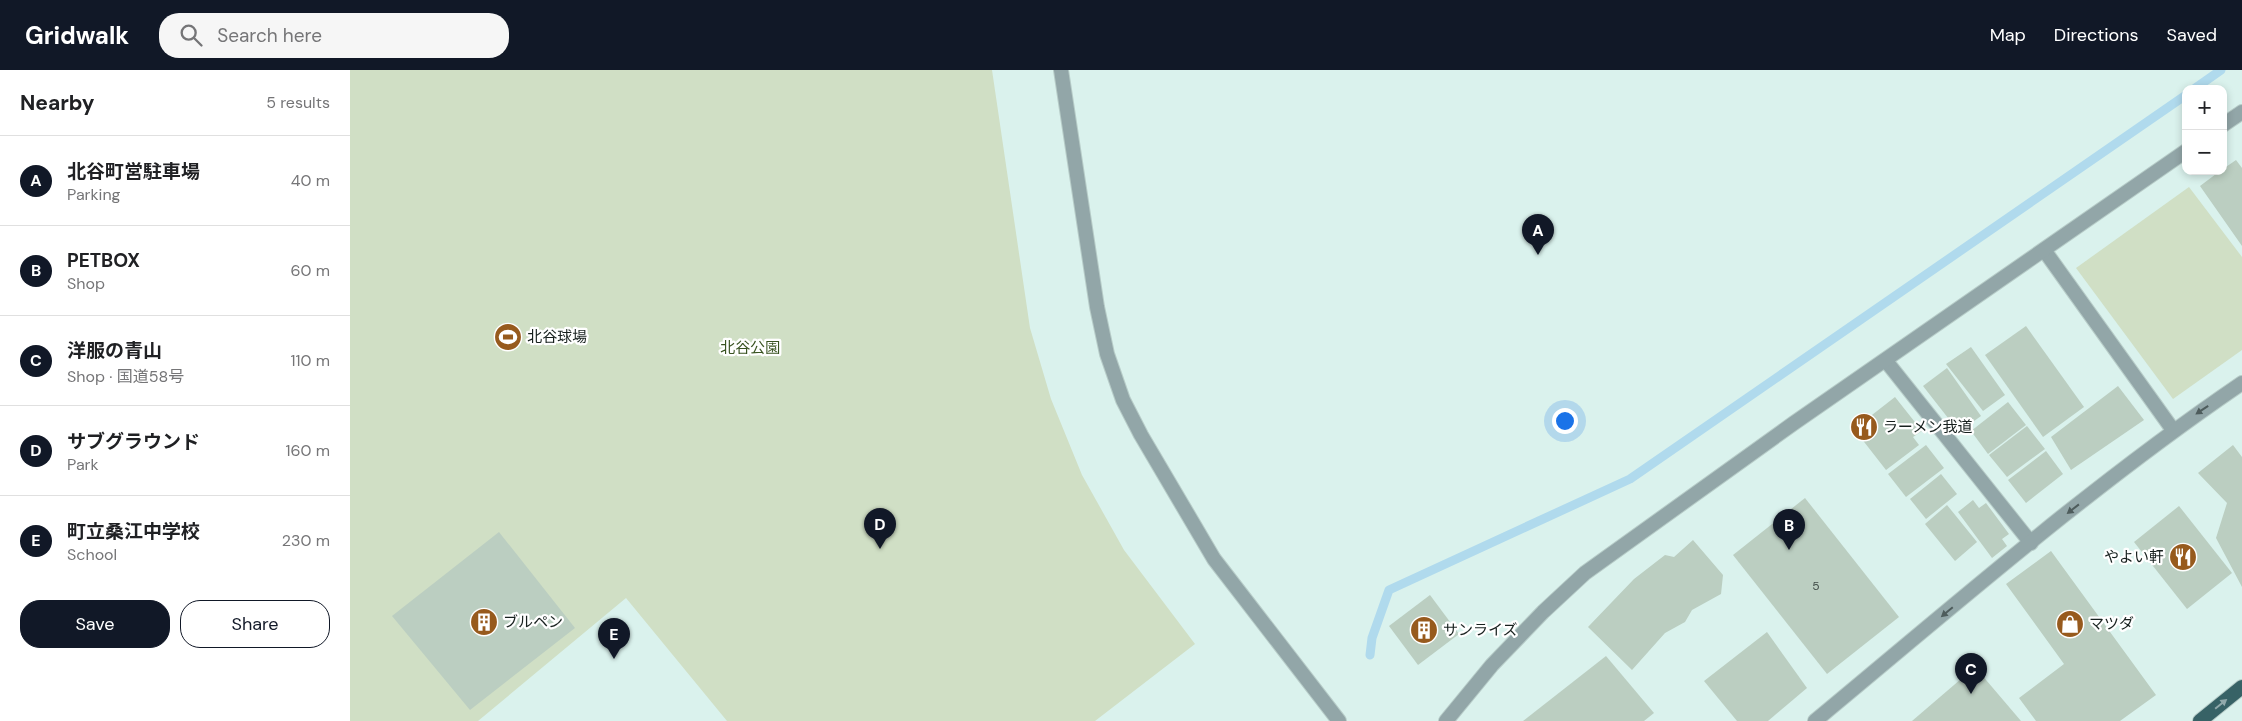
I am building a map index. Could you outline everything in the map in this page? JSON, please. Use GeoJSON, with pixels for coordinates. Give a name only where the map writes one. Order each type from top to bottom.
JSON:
{"type":"FeatureCollection","features":[{"type":"Feature","properties":{"kind":"highway"},"geometry":{"type":"LineString","coordinates":[[2200,721],[2242,687]]}},
{"type":"Feature","properties":{"kind":"street"},"geometry":{"type":"LineString","coordinates":[[1061,70],[1097,306],[1107,354],[1123,400],[1141,436],[1214,559],[1339,721]]}},
{"type":"Feature","properties":{"kind":"street"},"geometry":{"type":"LineString","coordinates":[[2227,122],[2242,112]]}},
{"type":"Feature","properties":{"kind":"street"},"geometry":{"type":"LineString","coordinates":[[1446,721],[1492,665],[1543,612],[1585,573],[1770,440],[2182,154]]}},
{"type":"Feature","properties":{"kind":"street"},"geometry":{"type":"LineString","coordinates":[[2044,250],[2173,430]]}},
{"type":"Feature","properties":{"kind":"street"},"geometry":{"type":"LineString","coordinates":[[1886,361],[2031,543]]}},
{"type":"Feature","properties":{"kind":"street"},"geometry":{"type":"LineString","coordinates":[[1815,721],[2031,543],[2173,430],[2242,383]]}},
{"type":"Feature","properties":{"kind":"green space","name":"北谷公園"},"geometry":{"type":"Polygon","coordinates":[[[350,70],[992,70],[1030,328],[1051,399],[1082,475],[1124,550],[1195,644],[1095,721],[727,721],[626,598],[478,721],[350,721],[350,70]]]}},
{"type":"Feature","properties":{"kind":"green space"},"geometry":{"type":"Polygon","coordinates":[[[2189,187],[2242,257],[2242,350],[2173,399],[2076,268],[2189,187]]]}},
{"type":"Feature","properties":{"kind":"building"},"geometry":{"type":"Polygon","coordinates":[[[2236,160],[2242,168],[2242,246],[2200,186],[2215,175],[2227,175],[2227,166],[2236,160]]]}},
{"type":"Feature","properties":{"kind":"building"},"geometry":{"type":"Polygon","coordinates":[[[2026,326],[2084,407],[2043,437],[1985,355],[2026,326]]]}},
{"type":"Feature","properties":{"kind":"building"},"geometry":{"type":"Polygon","coordinates":[[[1971,347],[2005,395],[1983,411],[1946,364],[1971,347]]]}},
{"type":"Feature","properties":{"kind":"building"},"geometry":{"type":"Polygon","coordinates":[[[1947,368],[1981,416],[1959,432],[1923,386],[1947,368]]]}},
{"type":"Feature","properties":{"kind":"building"},"geometry":{"type":"Polygon","coordinates":[[[2118,386],[2144,420],[2071,470],[2051,437],[2118,386]]]}},
{"type":"Feature","properties":{"kind":"building"},"geometry":{"type":"Polygon","coordinates":[[[1895,397],[1922,431],[1913,437],[1919,445],[1886,470],[1854,429],[1895,397]]]}},
{"type":"Feature","properties":{"kind":"building"},"geometry":{"type":"Polygon","coordinates":[[[2008,402],[2026,425],[1988,454],[1971,431],[2008,402]]]}},
{"type":"Feature","properties":{"kind":"building"},"geometry":{"type":"Polygon","coordinates":[[[2027,426],[2045,449],[2007,477],[1989,455],[2027,426]]]}},
{"type":"Feature","properties":{"kind":"building"},"geometry":{"type":"Polygon","coordinates":[[[1926,445],[1944,468],[1906,497],[1888,474],[1926,445]]]}},
{"type":"Feature","properties":{"kind":"building"},"geometry":{"type":"Polygon","coordinates":[[[2233,445],[2242,457],[2242,587],[2216,538],[2227,503],[2198,473],[2233,445]]]}},
{"type":"Feature","properties":{"kind":"building"},"geometry":{"type":"Polygon","coordinates":[[[2046,451],[2063,474],[2026,503],[2008,480],[2046,451]]]}},
{"type":"Feature","properties":{"kind":"building"},"geometry":{"type":"Polygon","coordinates":[[[1941,474],[1957,494],[1926,519],[1910,499],[1941,474]]]}},
{"type":"Feature","properties":{"kind":"building"},"geometry":{"type":"Polygon","coordinates":[[[1805,498],[1899,617],[1827,674],[1733,555],[1805,498]]]}},
{"type":"Feature","properties":{"kind":"building"},"geometry":{"type":"Polygon","coordinates":[[[1973,500],[1979,508],[1986,503],[2009,534],[2002,539],[2007,546],[1992,558],[1958,512],[1973,500]]]}},
{"type":"Feature","properties":{"kind":"building"},"geometry":{"type":"Polygon","coordinates":[[[1947,505],[1977,542],[1955,561],[1925,524],[1947,505]]]}},
{"type":"Feature","properties":{"kind":"building","name":"やよい軒"},"geometry":{"type":"Polygon","coordinates":[[[2179,506],[2232,573],[2187,609],[2134,542],[2179,506]]]}},
{"type":"Feature","properties":{"kind":"building","name":"ブルペン"},"geometry":{"type":"Polygon","coordinates":[[[499,532],[575,628],[470,710],[392,616],[499,532]]]}},
{"type":"Feature","properties":{"kind":"building"},"geometry":{"type":"Polygon","coordinates":[[[1693,540],[1723,575],[1721,594],[1692,610],[1685,622],[1665,633],[1632,670],[1588,627],[1634,579],[1665,555],[1674,557],[1693,540]]]}},
{"type":"Feature","properties":{"kind":"building","name":"マツダ"},"geometry":{"type":"Polygon","coordinates":[[[2051,551],[2156,695],[2120,721],[2036,721],[2019,698],[2064,664],[2006,584],[2051,551]]]}},
{"type":"Feature","properties":{"kind":"building","name":"サンライズ"},"geometry":{"type":"Polygon","coordinates":[[[1430,595],[1459,634],[1418,665],[1389,626],[1430,595]]]}},
{"type":"Feature","properties":{"kind":"building"},"geometry":{"type":"Polygon","coordinates":[[[1767,632],[1807,688],[1768,721],[1737,721],[1704,681],[1767,632]]]}},
{"type":"Feature","properties":{"kind":"building"},"geometry":{"type":"Polygon","coordinates":[[[1606,656],[1654,713],[1644,721],[1523,721],[1606,656]]]}},
{"type":"Feature","properties":{"kind":"building"},"geometry":{"type":"Polygon","coordinates":[[[1975,667],[2021,721],[1912,721],[1975,667]]]}},
{"type":"Feature","properties":{"kind":"waterway"},"geometry":{"type":"LineString","coordinates":[[2200,85],[2221,70]]}},
{"type":"Feature","properties":{"kind":"waterway"},"geometry":{"type":"LineString","coordinates":[[1370,655],[1372,638],[1389,590],[1630,479],[2182,98]]}},
{"type":"Feature","properties":{"kind":"place","name":"北谷町営駐車場"},"geometry":{"type":"Point","coordinates":[1538,255]}},
{"type":"Feature","properties":{"kind":"place","name":"北谷球場"},"geometry":{"type":"Point","coordinates":[508,337]}},
{"type":"Feature","properties":{"kind":"place","name":"ラーメン我道"},"geometry":{"type":"Point","coordinates":[1864,427]}},
{"type":"Feature","properties":{"kind":"place","name":"サブグラウンド"},"geometry":{"type":"Point","coordinates":[880,549]}},
{"type":"Feature","properties":{"kind":"place","name":"PETBOX"},"geometry":{"type":"Point","coordinates":[1789,550]}},
{"type":"Feature","properties":{"kind":"place","name":"やよい軒"},"geometry":{"type":"Point","coordinates":[2183,557]}},
{"type":"Feature","properties":{"kind":"place","name":"ブルペン"},"geometry":{"type":"Point","coordinates":[484,622]}},
{"type":"Feature","properties":{"kind":"place","name":"マツダ"},"geometry":{"type":"Point","coordinates":[2070,624]}},
{"type":"Feature","properties":{"kind":"place","name":"サンライズ"},"geometry":{"type":"Point","coordinates":[1424,630]}},
{"type":"Feature","properties":{"kind":"place","name":"町立桑江中学校"},"geometry":{"type":"Point","coordinates":[614,659]}},
{"type":"Feature","properties":{"kind":"place","name":"洋服の青山"},"geometry":{"type":"Point","coordinates":[1971,694]}}]}
